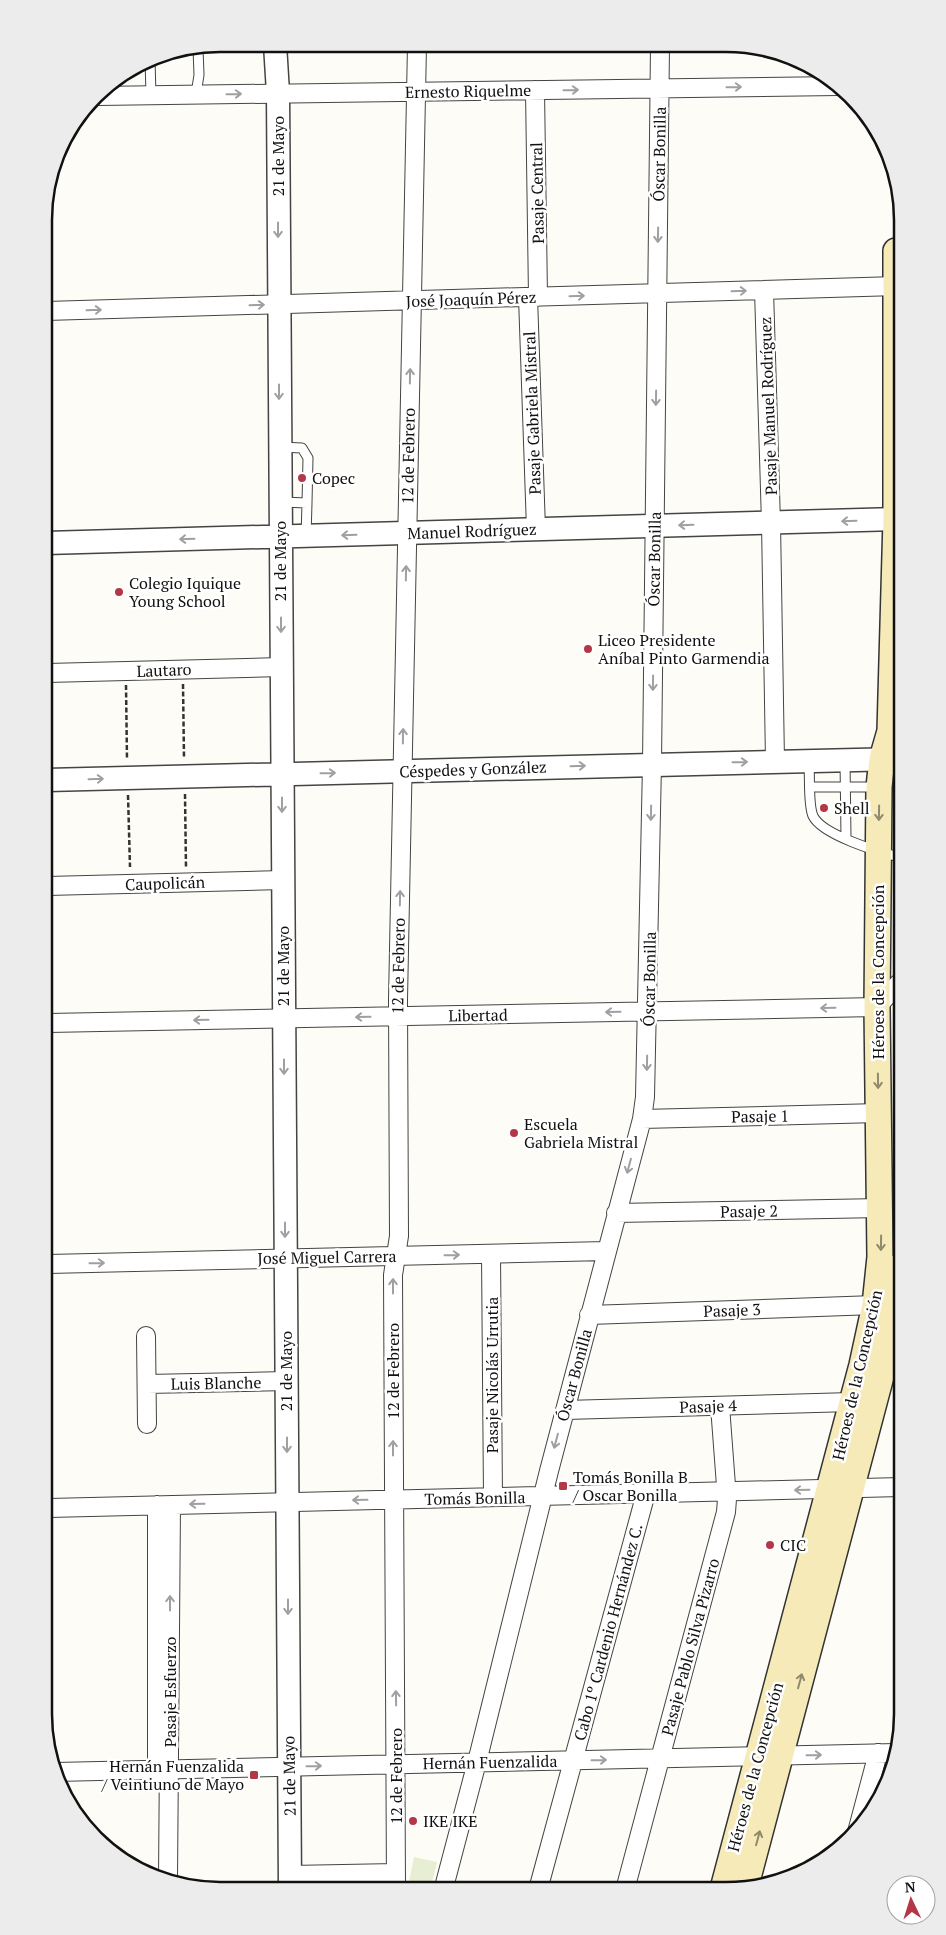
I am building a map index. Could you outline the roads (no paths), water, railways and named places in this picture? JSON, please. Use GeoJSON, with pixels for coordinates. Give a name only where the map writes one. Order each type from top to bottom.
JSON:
{"type":"FeatureCollection","features":[{"type":"Feature","properties":{"kind":"main road","name":"Héroes de la Concepción"},"geometry":{"type":"LineString","coordinates":[[840,1489],[852,1402],[875,1305],[880,1256],[881,1208],[877,1007],[888,854],[879,787],[893,758],[890,731],[894,618]]}},
{"type":"Feature","properties":{"kind":"main road","name":"Héroes de la Concepción"},"geometry":{"type":"LineString","coordinates":[[725,1882],[769,1756],[840,1489],[890,1341],[893,1316]]}},
{"type":"Feature","properties":{"kind":"main road","name":"Héroes de la Concepción"},"geometry":{"type":"LineString","coordinates":[[747,1881],[769,1756]]}},
{"type":"Feature","properties":{"kind":"street","name":"21 de Mayo"},"geometry":{"type":"LineString","coordinates":[[275,52],[278,93],[290,1881]]}},
{"type":"Feature","properties":{"kind":"street","name":"12 de Febrero"},"geometry":{"type":"LineString","coordinates":[[396,1880],[397,1764],[393,1281],[399,1236],[398,1017],[417,52]]}},
{"type":"Feature","properties":{"kind":"street","name":"Óscar Bonilla"},"geometry":{"type":"LineString","coordinates":[[445,1882],[477,1762],[542,1496],[642,1119],[647,1075],[660,52]]}},
{"type":"Feature","properties":{"kind":"street","name":"Ernesto Riquelme"},"geometry":{"type":"LineString","coordinates":[[109,96],[826,86]]}},
{"type":"Feature","properties":{"kind":"street","name":"Pasaje Central"},"geometry":{"type":"LineString","coordinates":[[533,297],[535,90]]}},
{"type":"Feature","properties":{"kind":"street","name":"José Joaquín Pérez"},"geometry":{"type":"LineString","coordinates":[[53,311],[894,286]]}},
{"type":"Feature","properties":{"kind":"street","name":"Pasaje Manuel Rodríguez"},"geometry":{"type":"LineString","coordinates":[[764,290],[772,523],[775,761]]}},
{"type":"Feature","properties":{"kind":"street","name":"Pasaje Gabriela Mistral"},"geometry":{"type":"LineString","coordinates":[[533,297],[536,529]]}},
{"type":"Feature","properties":{"kind":"street","name":"Manuel Rodríguez"},"geometry":{"type":"LineString","coordinates":[[53,543],[894,519]]}},
{"type":"Feature","properties":{"kind":"street","name":"Lautaro"},"geometry":{"type":"LineString","coordinates":[[53,673],[281,667]]}},
{"type":"Feature","properties":{"kind":"street","name":"Céspedes y González"},"geometry":{"type":"LineString","coordinates":[[53,780],[893,758]]}},
{"type":"Feature","properties":{"kind":"street","name":"Caupolicán"},"geometry":{"type":"LineString","coordinates":[[53,886],[282,880]]}},
{"type":"Feature","properties":{"kind":"street"},"geometry":{"type":"LineString","coordinates":[[877,1007],[893,990]]}},
{"type":"Feature","properties":{"kind":"street","name":"Libertad"},"geometry":{"type":"LineString","coordinates":[[52,1023],[877,1007]]}},
{"type":"Feature","properties":{"kind":"street","name":"Pasaje 1"},"geometry":{"type":"LineString","coordinates":[[642,1119],[879,1113]]}},
{"type":"Feature","properties":{"kind":"street","name":"Pasaje 2"},"geometry":{"type":"LineString","coordinates":[[616,1214],[881,1208]]}},
{"type":"Feature","properties":{"kind":"street","name":"José Miguel Carrera"},"geometry":{"type":"LineString","coordinates":[[52,1264],[606,1251]]}},
{"type":"Feature","properties":{"kind":"street","name":"Pasaje Nicolás Urrutia"},"geometry":{"type":"LineString","coordinates":[[491,1254],[493,1497]]}},
{"type":"Feature","properties":{"kind":"street","name":"Pasaje 3"},"geometry":{"type":"LineString","coordinates":[[589,1315],[875,1305]]}},
{"type":"Feature","properties":{"kind":"street","name":"Luis Blanche"},"geometry":{"type":"LineString","coordinates":[[146,1336],[147,1424]]}},
{"type":"Feature","properties":{"kind":"street","name":"Luis Blanche"},"geometry":{"type":"LineString","coordinates":[[147,1384],[286,1381]]}},
{"type":"Feature","properties":{"kind":"street","name":"Pasaje 4"},"geometry":{"type":"LineString","coordinates":[[565,1410],[852,1402]]}},
{"type":"Feature","properties":{"kind":"street","name":"Pasaje Pablo Silva Pizarro"},"geometry":{"type":"LineString","coordinates":[[627,1882],[726,1512],[727,1491],[720,1406]]}},
{"type":"Feature","properties":{"kind":"street","name":"Tomás Bonilla"},"geometry":{"type":"LineString","coordinates":[[52,1508],[893,1487]]}},
{"type":"Feature","properties":{"kind":"street","name":"Cabo 1º Cardenio Hernández C."},"geometry":{"type":"LineString","coordinates":[[540,1882],[646,1493]]}},
{"type":"Feature","properties":{"kind":"street","name":"Pasaje Esfuerzo"},"geometry":{"type":"LineString","coordinates":[[164,1505],[163,1769],[168,1874]]}},
{"type":"Feature","properties":{"kind":"street"},"geometry":{"type":"LineString","coordinates":[[868,1802],[887,1753]]}},
{"type":"Feature","properties":{"kind":"street","name":"Hernán Fuenzalida"},"geometry":{"type":"LineString","coordinates":[[63,1772],[887,1753]]}},
{"type":"Feature","properties":{"kind":"street","name":"Pasaje Esfuerzo"},"geometry":{"type":"LineString","coordinates":[[157,1870],[163,1769]]}},
{"type":"Feature","properties":{"kind":"street"},"geometry":{"type":"LineString","coordinates":[[290,1881],[396,1880]]}},
{"type":"Feature","properties":{"kind":"lane"},"geometry":{"type":"LineString","coordinates":[[196,94],[199,75],[198,54]]}},
{"type":"Feature","properties":{"kind":"lane"},"geometry":{"type":"LineString","coordinates":[[150,68],[151,95]]}},
{"type":"Feature","properties":{"kind":"lane"},"geometry":{"type":"LineString","coordinates":[[280,448],[302,448],[306,452],[309,483],[306,537]]}},
{"type":"Feature","properties":{"kind":"lane"},"geometry":{"type":"LineString","coordinates":[[280,502],[307,503]]}},
{"type":"Feature","properties":{"kind":"lane"},"geometry":{"type":"LineString","coordinates":[[845,759],[846,837]]}},
{"type":"Feature","properties":{"kind":"lane"},"geometry":{"type":"LineString","coordinates":[[809,760],[812,814],[815,819],[824,828],[888,854]]}},
{"type":"Feature","properties":{"kind":"lane"},"geometry":{"type":"LineString","coordinates":[[811,787],[879,787]]}},
{"type":"Feature","properties":{"kind":"place","name":"Copec"},"geometry":{"type":"Point","coordinates":[302,478]}},
{"type":"Feature","properties":{"kind":"place","name":"Colegio Iquique Young School"},"geometry":{"type":"Point","coordinates":[119,592]}},
{"type":"Feature","properties":{"kind":"place","name":"Liceo Presidente Aníbal Pinto Garmendia"},"geometry":{"type":"Point","coordinates":[588,649]}},
{"type":"Feature","properties":{"kind":"place","name":"Shell"},"geometry":{"type":"Point","coordinates":[824,808]}},
{"type":"Feature","properties":{"kind":"place","name":"Escuela Gabriela Mistral"},"geometry":{"type":"Point","coordinates":[514,1133]}},
{"type":"Feature","properties":{"kind":"place","name":"Tomás Bonilla B / Oscar Bonilla"},"geometry":{"type":"Point","coordinates":[563,1486]}},
{"type":"Feature","properties":{"kind":"place","name":"CIC"},"geometry":{"type":"Point","coordinates":[770,1545]}},
{"type":"Feature","properties":{"kind":"place","name":"Hernán Fuenzalida / Veintiuno de Mayo"},"geometry":{"type":"Point","coordinates":[254,1775]}},
{"type":"Feature","properties":{"kind":"place","name":"IKE IKE"},"geometry":{"type":"Point","coordinates":[413,1821]}}]}
